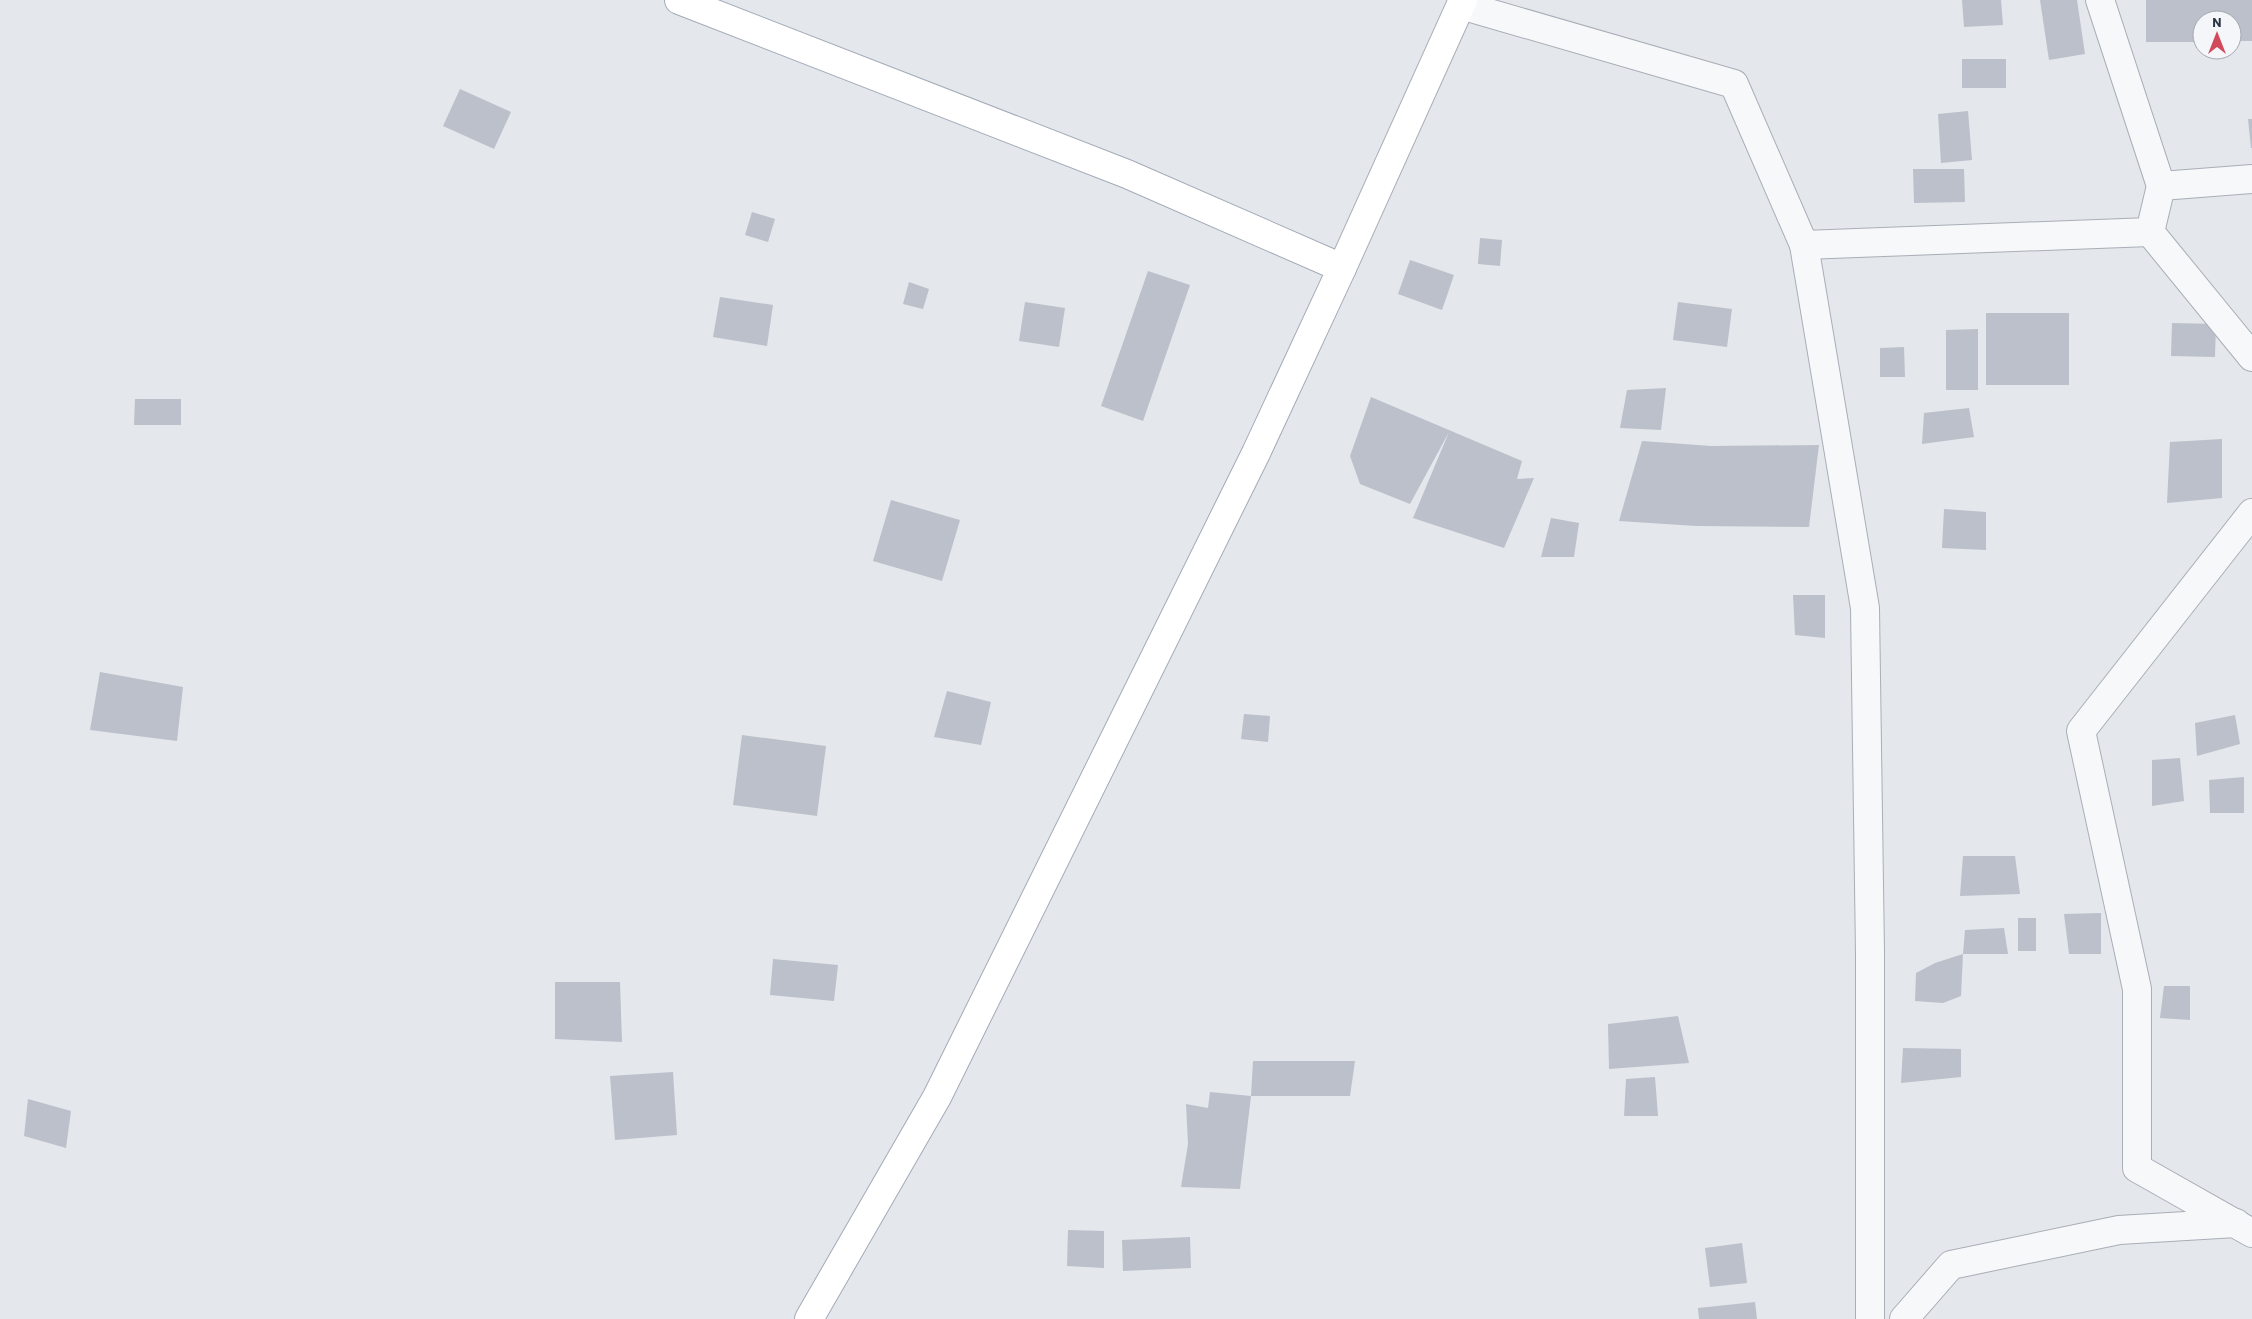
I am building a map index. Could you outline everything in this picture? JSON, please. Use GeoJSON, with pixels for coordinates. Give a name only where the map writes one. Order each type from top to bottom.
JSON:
{"type":"FeatureCollection","features":[{"type":"Feature","properties":{"kind":"main road"},"geometry":{"type":"LineString","coordinates":[[679,0],[1127,174],[1342,268]]}},
{"type":"Feature","properties":{"kind":"main road"},"geometry":{"type":"LineString","coordinates":[[809,1319],[937,1097],[1256,453],[1462,3]]}},
{"type":"Feature","properties":{"kind":"street"},"geometry":{"type":"LineString","coordinates":[[2100,0],[2161,186],[2150,232]]}},
{"type":"Feature","properties":{"kind":"street"},"geometry":{"type":"LineString","coordinates":[[1462,3],[1734,84],[1804,245],[1865,608],[1870,954],[1870,1319]]}},
{"type":"Feature","properties":{"kind":"street"},"geometry":{"type":"LineString","coordinates":[[2161,186],[2252,179]]}},
{"type":"Feature","properties":{"kind":"street"},"geometry":{"type":"LineString","coordinates":[[1804,245],[2150,232]]}},
{"type":"Feature","properties":{"kind":"street"},"geometry":{"type":"LineString","coordinates":[[2150,232],[2252,357]]}},
{"type":"Feature","properties":{"kind":"street"},"geometry":{"type":"LineString","coordinates":[[2246,1226],[2137,1168],[2137,989],[2081,731],[2252,513]]}},
{"type":"Feature","properties":{"kind":"street"},"geometry":{"type":"LineString","coordinates":[[1904,1319],[1951,1265],[2119,1230],[2246,1226]]}},
{"type":"Feature","properties":{"kind":"building"},"geometry":{"type":"Polygon","coordinates":[[[1962,0],[2001,0],[2003,25],[1964,27],[1962,0]]]}},
{"type":"Feature","properties":{"kind":"building"},"geometry":{"type":"Polygon","coordinates":[[[2040,0],[2077,0],[2085,54],[2049,60],[2040,0]]]}},
{"type":"Feature","properties":{"kind":"building"},"geometry":{"type":"Polygon","coordinates":[[[2146,0],[2252,0],[2252,41],[2242,41],[2242,10],[2192,10],[2192,42],[2146,42],[2146,0]]]}},
{"type":"Feature","properties":{"kind":"building"},"geometry":{"type":"Polygon","coordinates":[[[1962,59],[2006,59],[2006,88],[1962,88],[1962,59]]]}},
{"type":"Feature","properties":{"kind":"building"},"geometry":{"type":"Polygon","coordinates":[[[460,89],[511,112],[494,149],[443,126],[460,89]]]}},
{"type":"Feature","properties":{"kind":"building"},"geometry":{"type":"Polygon","coordinates":[[[1968,111],[1972,160],[1941,163],[1938,114],[1968,111]]]}},
{"type":"Feature","properties":{"kind":"building"},"geometry":{"type":"Polygon","coordinates":[[[2248,119],[2252,119],[2252,148],[2251,148],[2248,119]]]}},
{"type":"Feature","properties":{"kind":"building"},"geometry":{"type":"Polygon","coordinates":[[[1913,169],[1964,169],[1965,202],[1914,203],[1913,169]]]}},
{"type":"Feature","properties":{"kind":"building"},"geometry":{"type":"Polygon","coordinates":[[[752,212],[775,219],[768,242],[745,235],[752,212]]]}},
{"type":"Feature","properties":{"kind":"building"},"geometry":{"type":"Polygon","coordinates":[[[1480,238],[1502,240],[1500,266],[1478,264],[1480,238]]]}},
{"type":"Feature","properties":{"kind":"building"},"geometry":{"type":"Polygon","coordinates":[[[1410,260],[1454,275],[1442,310],[1398,294],[1410,260]]]}},
{"type":"Feature","properties":{"kind":"building"},"geometry":{"type":"Polygon","coordinates":[[[1148,271],[1190,285],[1143,421],[1101,406],[1148,271]]]}},
{"type":"Feature","properties":{"kind":"building"},"geometry":{"type":"Polygon","coordinates":[[[909,282],[929,289],[923,309],[903,304],[909,282]]]}},
{"type":"Feature","properties":{"kind":"building"},"geometry":{"type":"Polygon","coordinates":[[[720,297],[773,305],[767,346],[713,337],[720,297]]]}},
{"type":"Feature","properties":{"kind":"building"},"geometry":{"type":"Polygon","coordinates":[[[1025,302],[1065,308],[1059,347],[1019,341],[1025,302]]]}},
{"type":"Feature","properties":{"kind":"building"},"geometry":{"type":"Polygon","coordinates":[[[1678,302],[1732,309],[1727,347],[1673,340],[1678,302]]]}},
{"type":"Feature","properties":{"kind":"building"},"geometry":{"type":"Polygon","coordinates":[[[1986,313],[2069,313],[2069,385],[1986,385],[1986,313]]]}},
{"type":"Feature","properties":{"kind":"building"},"geometry":{"type":"Polygon","coordinates":[[[2172,323],[2216,324],[2215,357],[2171,356],[2172,323]]]}},
{"type":"Feature","properties":{"kind":"building"},"geometry":{"type":"Polygon","coordinates":[[[1978,329],[1978,390],[1946,390],[1946,330],[1978,329]]]}},
{"type":"Feature","properties":{"kind":"building"},"geometry":{"type":"Polygon","coordinates":[[[1904,347],[1905,377],[1880,377],[1880,348],[1904,347]]]}},
{"type":"Feature","properties":{"kind":"building"},"geometry":{"type":"Polygon","coordinates":[[[1666,388],[1661,430],[1620,428],[1627,390],[1666,388]]]}},
{"type":"Feature","properties":{"kind":"building"},"geometry":{"type":"Polygon","coordinates":[[[1371,397],[1522,461],[1517,479],[1534,478],[1504,548],[1413,518],[1449,432],[1410,504],[1360,484],[1350,456],[1371,397]]]}},
{"type":"Feature","properties":{"kind":"building"},"geometry":{"type":"Polygon","coordinates":[[[135,399],[181,399],[181,425],[134,425],[135,399]]]}},
{"type":"Feature","properties":{"kind":"building"},"geometry":{"type":"Polygon","coordinates":[[[1969,408],[1974,437],[1922,444],[1924,413],[1969,408]]]}},
{"type":"Feature","properties":{"kind":"building"},"geometry":{"type":"Polygon","coordinates":[[[2222,439],[2222,498],[2167,503],[2170,442],[2222,439]]]}},
{"type":"Feature","properties":{"kind":"building"},"geometry":{"type":"Polygon","coordinates":[[[1642,441],[1711,446],[1819,445],[1809,527],[1696,526],[1619,521],[1642,441]]]}},
{"type":"Feature","properties":{"kind":"building"},"geometry":{"type":"Polygon","coordinates":[[[891,500],[960,520],[942,581],[873,561],[891,500]]]}},
{"type":"Feature","properties":{"kind":"building"},"geometry":{"type":"Polygon","coordinates":[[[1944,509],[1986,512],[1986,550],[1942,548],[1944,509]]]}},
{"type":"Feature","properties":{"kind":"building"},"geometry":{"type":"Polygon","coordinates":[[[1551,518],[1579,523],[1574,557],[1541,557],[1551,518]]]}},
{"type":"Feature","properties":{"kind":"building"},"geometry":{"type":"Polygon","coordinates":[[[1793,595],[1825,595],[1825,638],[1795,635],[1793,595]]]}},
{"type":"Feature","properties":{"kind":"building"},"geometry":{"type":"Polygon","coordinates":[[[100,672],[183,687],[177,741],[90,730],[100,672]]]}},
{"type":"Feature","properties":{"kind":"building"},"geometry":{"type":"Polygon","coordinates":[[[947,691],[991,702],[981,745],[934,737],[947,691]]]}},
{"type":"Feature","properties":{"kind":"building"},"geometry":{"type":"Polygon","coordinates":[[[1244,714],[1270,716],[1268,742],[1241,739],[1244,714]]]}},
{"type":"Feature","properties":{"kind":"building"},"geometry":{"type":"Polygon","coordinates":[[[2235,715],[2240,744],[2197,756],[2195,723],[2235,715]]]}},
{"type":"Feature","properties":{"kind":"building"},"geometry":{"type":"Polygon","coordinates":[[[742,735],[826,746],[817,816],[733,805],[742,735]]]}},
{"type":"Feature","properties":{"kind":"building"},"geometry":{"type":"Polygon","coordinates":[[[2180,758],[2184,801],[2152,806],[2152,760],[2180,758]]]}},
{"type":"Feature","properties":{"kind":"building"},"geometry":{"type":"Polygon","coordinates":[[[2244,777],[2244,813],[2210,813],[2209,780],[2244,777]]]}},
{"type":"Feature","properties":{"kind":"building"},"geometry":{"type":"Polygon","coordinates":[[[1963,856],[2015,856],[2020,894],[1960,896],[1963,856]]]}},
{"type":"Feature","properties":{"kind":"building"},"geometry":{"type":"Polygon","coordinates":[[[2101,913],[2101,954],[2069,954],[2064,914],[2101,913]]]}},
{"type":"Feature","properties":{"kind":"building"},"geometry":{"type":"Polygon","coordinates":[[[2018,918],[2036,918],[2036,951],[2018,951],[2018,918]]]}},
{"type":"Feature","properties":{"kind":"building"},"geometry":{"type":"Polygon","coordinates":[[[2004,928],[2008,954],[1963,954],[1965,930],[2004,928]]]}},
{"type":"Feature","properties":{"kind":"building"},"geometry":{"type":"Polygon","coordinates":[[[1963,954],[1961,996],[1943,1003],[1915,1001],[1916,973],[1935,963],[1963,954]]]}},
{"type":"Feature","properties":{"kind":"building"},"geometry":{"type":"Polygon","coordinates":[[[773,959],[838,965],[834,1001],[770,995],[773,959]]]}},
{"type":"Feature","properties":{"kind":"building"},"geometry":{"type":"Polygon","coordinates":[[[555,982],[620,982],[622,1042],[555,1039],[555,982]]]}},
{"type":"Feature","properties":{"kind":"building"},"geometry":{"type":"Polygon","coordinates":[[[2164,986],[2190,986],[2190,1020],[2160,1018],[2164,986]]]}},
{"type":"Feature","properties":{"kind":"building"},"geometry":{"type":"Polygon","coordinates":[[[1678,1016],[1689,1063],[1609,1069],[1608,1024],[1678,1016]]]}},
{"type":"Feature","properties":{"kind":"building"},"geometry":{"type":"Polygon","coordinates":[[[1903,1048],[1961,1049],[1961,1077],[1901,1083],[1903,1048]]]}},
{"type":"Feature","properties":{"kind":"building"},"geometry":{"type":"Polygon","coordinates":[[[1253,1061],[1355,1061],[1350,1096],[1251,1096],[1253,1061]]]}},
{"type":"Feature","properties":{"kind":"building"},"geometry":{"type":"Polygon","coordinates":[[[673,1072],[677,1135],[615,1140],[610,1076],[673,1072]]]}},
{"type":"Feature","properties":{"kind":"building"},"geometry":{"type":"Polygon","coordinates":[[[1655,1077],[1658,1116],[1624,1116],[1626,1079],[1655,1077]]]}},
{"type":"Feature","properties":{"kind":"building"},"geometry":{"type":"Polygon","coordinates":[[[1210,1092],[1251,1096],[1240,1189],[1181,1187],[1188,1144],[1186,1104],[1208,1108],[1210,1092]]]}},
{"type":"Feature","properties":{"kind":"building"},"geometry":{"type":"Polygon","coordinates":[[[28,1099],[71,1111],[66,1148],[24,1136],[28,1099]]]}},
{"type":"Feature","properties":{"kind":"building"},"geometry":{"type":"Polygon","coordinates":[[[1068,1230],[1104,1231],[1104,1268],[1067,1266],[1068,1230]]]}},
{"type":"Feature","properties":{"kind":"building"},"geometry":{"type":"Polygon","coordinates":[[[1190,1237],[1191,1268],[1123,1271],[1122,1240],[1190,1237]]]}},
{"type":"Feature","properties":{"kind":"building"},"geometry":{"type":"Polygon","coordinates":[[[1742,1243],[1747,1283],[1710,1287],[1705,1248],[1742,1243]]]}},
{"type":"Feature","properties":{"kind":"building"},"geometry":{"type":"Polygon","coordinates":[[[1755,1302],[1757,1319],[1699,1319],[1698,1308],[1755,1302]]]}}]}
